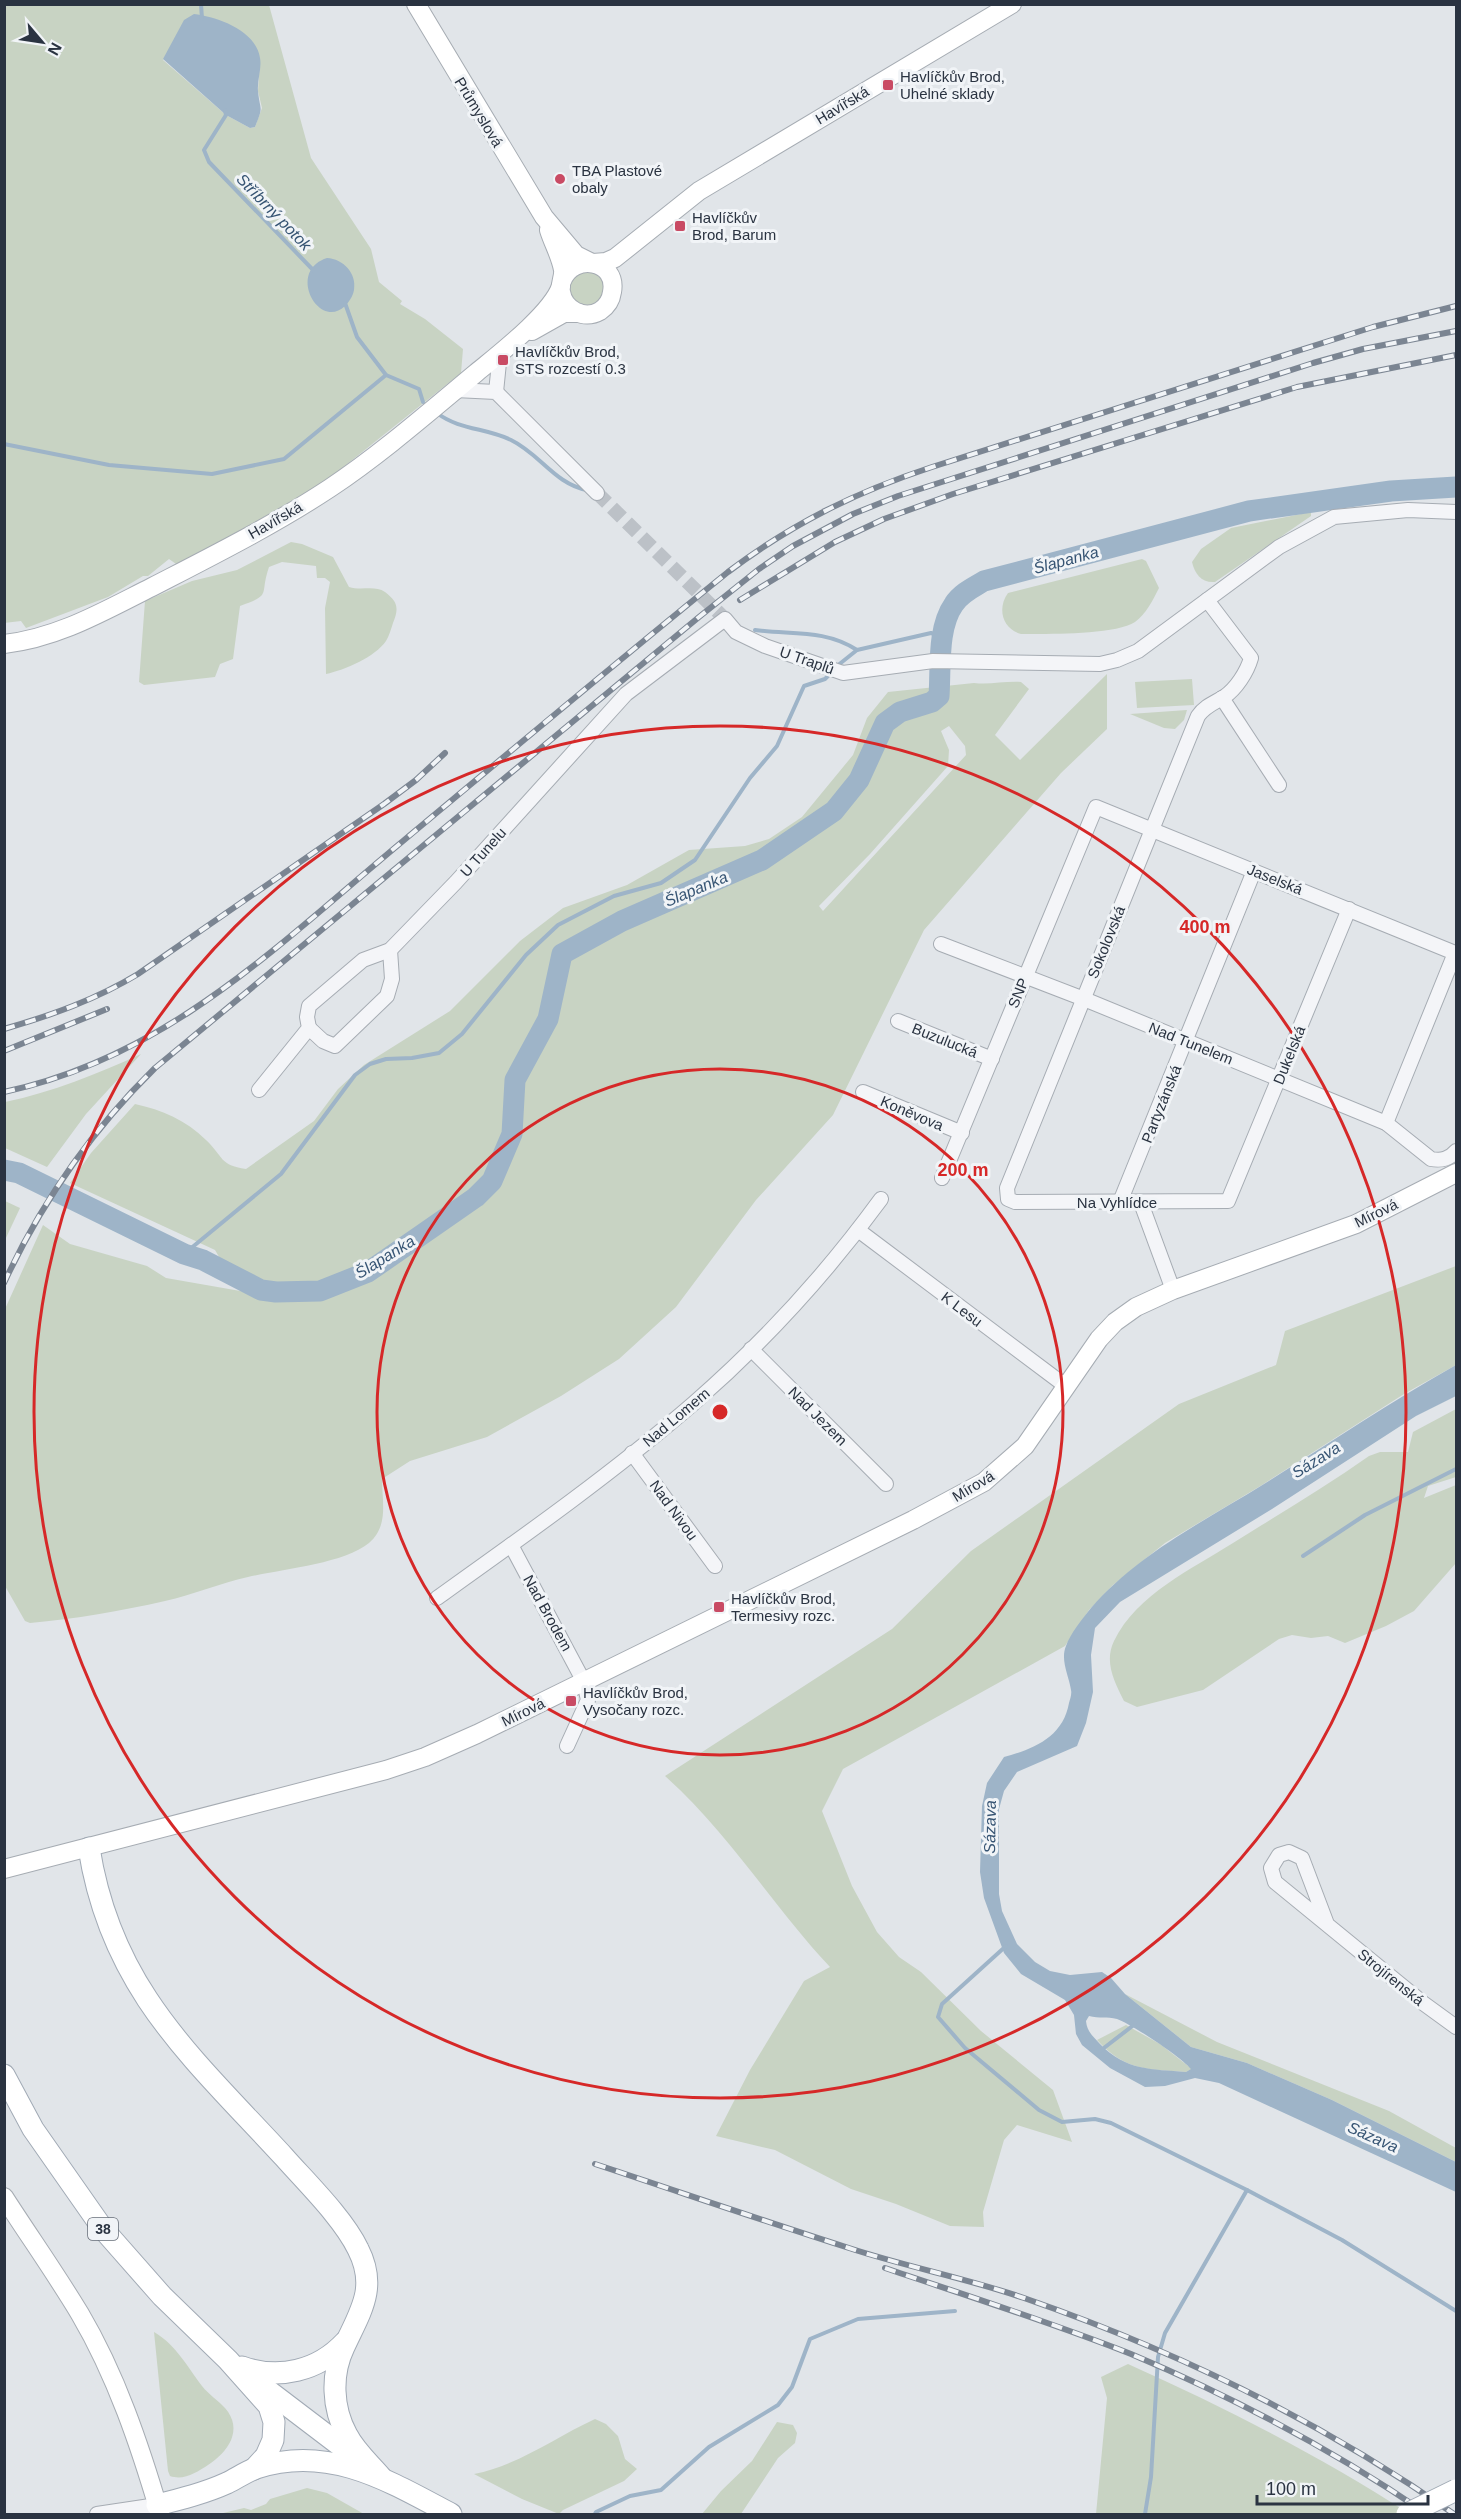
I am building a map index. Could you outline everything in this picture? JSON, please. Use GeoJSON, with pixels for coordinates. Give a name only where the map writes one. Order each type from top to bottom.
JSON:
{"type":"FeatureCollection","features":[{"type":"Feature","properties":{"kind":"main road"},"geometry":{"type":"LineString","coordinates":[[89,1848],[94,1879],[108,1925],[128,1969],[152,2009],[222,2092],[317,2193],[357,2246],[365,2265],[366,2295],[361,2314],[337,2372],[338,2410],[346,2434],[381,2477]]}},
{"type":"Feature","properties":{"kind":"main road","name":"38"},"geometry":{"type":"LineString","coordinates":[[4,2075],[33,2129],[103,2229],[162,2296],[228,2360],[381,2477],[451,2514]]}},
{"type":"Feature","properties":{"kind":"main road"},"geometry":{"type":"LineString","coordinates":[[228,2360],[260,2372],[293,2371],[324,2359],[350,2337]]}},
{"type":"Feature","properties":{"kind":"main road"},"geometry":{"type":"LineString","coordinates":[[228,2360],[260,2394],[272,2414],[273,2440],[266,2456],[254,2469]]}},
{"type":"Feature","properties":{"kind":"main road"},"geometry":{"type":"LineString","coordinates":[[159,2510],[254,2469],[282,2463],[311,2461],[347,2466],[381,2477]]}},
{"type":"Feature","properties":{"kind":"main road"},"geometry":{"type":"LineString","coordinates":[[1407,2514],[1456,2490]]}},
{"type":"Feature","properties":{"kind":"street","name":"Průmyslová"},"geometry":{"type":"LineString","coordinates":[[416,4],[544,217],[576,255],[592,263]]}},
{"type":"Feature","properties":{"kind":"street","name":"Havířská"},"geometry":{"type":"LineString","coordinates":[[515,341],[554,299],[566,272],[574,266],[606,262],[615,258],[728,173],[1012,4]]}},
{"type":"Feature","properties":{"kind":"street","name":"Havířská"},"geometry":{"type":"LineString","coordinates":[[4,644],[43,638],[68,628],[221,552],[329,488],[370,459],[515,341],[559,315],[569,312],[589,314],[602,310],[610,300],[618,276],[675,211]]}},
{"type":"Feature","properties":{"kind":"street","name":"Průmyslová"},"geometry":{"type":"LineString","coordinates":[[544,217],[562,266],[561,283]]}},
{"type":"Feature","properties":{"kind":"street"},"geometry":{"type":"LineString","coordinates":[[592,263],[608,273],[613,290]]}},
{"type":"Feature","properties":{"kind":"street"},"geometry":{"type":"LineString","coordinates":[[561,283],[565,303],[579,313]]}},
{"type":"Feature","properties":{"kind":"street"},"geometry":{"type":"LineString","coordinates":[[496,392],[500,353]]}},
{"type":"Feature","properties":{"kind":"street"},"geometry":{"type":"LineString","coordinates":[[456,390],[496,392],[597,493]]}},
{"type":"Feature","properties":{"kind":"street","name":"U Traplů"},"geometry":{"type":"LineString","coordinates":[[725,620],[736,632],[765,646],[843,673],[933,662],[1100,664],[1138,651],[1279,547],[1334,517],[1408,510],[1456,512]]}},
{"type":"Feature","properties":{"kind":"street","name":"Sokolovská"},"geometry":{"type":"LineString","coordinates":[[1008,1197],[1006,1188],[1198,716],[1206,707],[1232,690],[1249,666],[1251,658],[1207,600]]}},
{"type":"Feature","properties":{"kind":"street","name":"U Tunelu"},"geometry":{"type":"LineString","coordinates":[[259,1090],[309,1028],[307,1017],[309,1006],[363,960],[390,950],[456,882],[626,694],[725,620]]}},
{"type":"Feature","properties":{"kind":"street"},"geometry":{"type":"LineString","coordinates":[[1223,697],[1279,785]]}},
{"type":"Feature","properties":{"kind":"street","name":"Jaselská"},"geometry":{"type":"LineString","coordinates":[[1096,807],[1455,953],[1386,1123]]}},
{"type":"Feature","properties":{"kind":"street","name":"SNP"},"geometry":{"type":"LineString","coordinates":[[942,1178],[1096,807]]}},
{"type":"Feature","properties":{"kind":"street","name":"Partyzánská"},"geometry":{"type":"LineString","coordinates":[[1120,1202],[1254,871]]}},
{"type":"Feature","properties":{"kind":"street","name":"Dukelská"},"geometry":{"type":"LineString","coordinates":[[1228,1201],[1349,909]]}},
{"type":"Feature","properties":{"kind":"street","name":"Nad Tunelem"},"geometry":{"type":"LineString","coordinates":[[941,944],[1084,999],[1386,1123],[1431,1159],[1439,1161],[1446,1159],[1456,1151]]}},
{"type":"Feature","properties":{"kind":"street"},"geometry":{"type":"LineString","coordinates":[[309,1028],[323,1041],[335,1046],[387,996],[393,979],[390,950]]}},
{"type":"Feature","properties":{"kind":"street","name":"Buzulucká"},"geometry":{"type":"LineString","coordinates":[[898,1021],[992,1059]]}},
{"type":"Feature","properties":{"kind":"street","name":"Koněvova"},"geometry":{"type":"LineString","coordinates":[[863,1092],[962,1133]]}},
{"type":"Feature","properties":{"kind":"street","name":"Mírová"},"geometry":{"type":"LineString","coordinates":[[4,1869],[386,1770],[442,1750],[584,1682],[972,1489],[1001,1469],[1025,1446],[1095,1344],[1115,1322],[1140,1304],[1356,1224],[1456,1173]]}},
{"type":"Feature","properties":{"kind":"street","name":"Na Vyhlídce"},"geometry":{"type":"LineString","coordinates":[[1008,1197],[1015,1202],[1228,1201]]}},
{"type":"Feature","properties":{"kind":"street","name":"Nad Lomem"},"geometry":{"type":"LineString","coordinates":[[437,1598],[632,1454],[694,1403],[808,1290],[881,1199]]}},
{"type":"Feature","properties":{"kind":"street"},"geometry":{"type":"LineString","coordinates":[[1141,1203],[1173,1290]]}},
{"type":"Feature","properties":{"kind":"street","name":"K Lesu"},"geometry":{"type":"LineString","coordinates":[[858,1230],[1067,1387]]}},
{"type":"Feature","properties":{"kind":"street","name":"Nad Jezem"},"geometry":{"type":"LineString","coordinates":[[751,1349],[886,1484]]}},
{"type":"Feature","properties":{"kind":"street","name":"Nad Nivou"},"geometry":{"type":"LineString","coordinates":[[632,1454],[715,1566]]}},
{"type":"Feature","properties":{"kind":"street","name":"Nad Brodem"},"geometry":{"type":"LineString","coordinates":[[511,1545],[584,1682]]}},
{"type":"Feature","properties":{"kind":"street"},"geometry":{"type":"LineString","coordinates":[[567,1746],[588,1700],[584,1682]]}},
{"type":"Feature","properties":{"kind":"street","name":"Strojírenská"},"geometry":{"type":"LineString","coordinates":[[1327,1924],[1302,1858],[1289,1852],[1279,1855],[1271,1868],[1275,1882],[1423,2003],[1456,2027]]}},
{"type":"Feature","properties":{"kind":"street"},"geometry":{"type":"LineString","coordinates":[[4,2197],[81,2315],[106,2365],[140,2451],[159,2510],[97,2514]]}},
{"type":"Feature","properties":{"kind":"green space"},"geometry":{"type":"Polygon","coordinates":[[[4,5],[269,5],[311,158],[371,249],[379,282],[402,301],[400,304],[425,319],[463,349],[461,373],[326,481],[179,566],[169,559],[148,576],[143,576],[108,597],[26,628],[21,621],[4,623],[4,5]],[[175,40],[163,60],[226,115],[250,128],[255,127],[262,108],[258,91],[260,59],[175,40]]]}},
{"type":"Feature","properties":{"kind":"green space"},"geometry":{"type":"Polygon","coordinates":[[[587,271],[599,276],[604,288],[599,300],[587,305],[575,300],[570,288],[575,276],[587,271]]]}},
{"type":"Feature","properties":{"kind":"green space"},"geometry":{"type":"Polygon","coordinates":[[[1311,512],[1311,516],[1215,582],[1202,579],[1195,570],[1192,562],[1201,549],[1231,528],[1311,512]]]}},
{"type":"Feature","properties":{"kind":"green space"},"geometry":{"type":"Polygon","coordinates":[[[291,542],[302,544],[333,557],[349,587],[381,590],[393,599],[396,613],[388,637],[381,647],[359,662],[326,674],[325,608],[330,582],[325,578],[317,578],[316,566],[282,562],[269,567],[261,596],[240,606],[233,659],[220,664],[215,677],[144,685],[139,682],[145,601],[192,581],[237,570],[291,542]]]}},
{"type":"Feature","properties":{"kind":"green space"},"geometry":{"type":"Polygon","coordinates":[[[1142,559],[1146,561],[1159,588],[1146,611],[1135,622],[1097,632],[1021,634],[1009,628],[1003,617],[1003,605],[1008,593],[1142,559]]]}},
{"type":"Feature","properties":{"kind":"green space"},"geometry":{"type":"Polygon","coordinates":[[[1107,674],[1107,729],[1061,773],[924,930],[833,1115],[756,1200],[676,1307],[619,1359],[561,1396],[487,1437],[410,1461],[382,1479],[382,1521],[375,1536],[358,1550],[328,1561],[262,1574],[148,1605],[64,1619],[30,1623],[25,1621],[5,1586],[5,1309],[43,1225],[70,1244],[147,1266],[166,1278],[292,1300],[278,1283],[258,1282],[228,1272],[215,1250],[70,1183],[91,1153],[135,1104],[155,1109],[182,1121],[206,1140],[226,1163],[246,1169],[314,1121],[338,1089],[364,1065],[450,1011],[520,941],[563,908],[627,885],[689,850],[745,846],[769,839],[802,817],[853,755],[867,718],[888,692],[974,683],[1021,682],[1029,689],[995,735],[1020,760],[1107,674]],[[949,726],[941,731],[949,750],[948,766],[870,854],[819,906],[823,911],[966,755],[965,746],[949,726]]]}},
{"type":"Feature","properties":{"kind":"green space"},"geometry":{"type":"Polygon","coordinates":[[[1192,679],[1194,705],[1137,708],[1135,682],[1192,679]]]}},
{"type":"Feature","properties":{"kind":"green space"},"geometry":{"type":"Polygon","coordinates":[[[1187,710],[1184,720],[1175,729],[1164,728],[1130,714],[1187,710]]]}},
{"type":"Feature","properties":{"kind":"green space"},"geometry":{"type":"Polygon","coordinates":[[[141,1054],[86,1114],[47,1167],[5,1148],[5,1102],[74,1082],[141,1054]]]}},
{"type":"Feature","properties":{"kind":"green space"},"geometry":{"type":"Polygon","coordinates":[[[5,1201],[20,1208],[5,1240],[5,1201]]]}},
{"type":"Feature","properties":{"kind":"green space"},"geometry":{"type":"Polygon","coordinates":[[[1456,1266],[1456,1365],[1404,1394],[1262,1485],[1165,1543],[1113,1585],[1089,1610],[1065,1646],[843,1769],[822,1811],[852,1886],[877,1932],[899,1957],[921,1972],[981,2031],[1053,2090],[1072,2142],[1017,2125],[1004,2140],[983,2212],[984,2227],[950,2226],[851,2189],[775,2150],[716,2136],[750,2070],[804,1981],[830,1967],[730,1845],[665,1776],[892,1629],[971,1551],[1179,1404],[1276,1365],[1285,1331],[1456,1266]]]}},
{"type":"Feature","properties":{"kind":"green space"},"geometry":{"type":"Polygon","coordinates":[[[1456,1409],[1456,1477],[1428,1486],[1424,1498],[1456,1485],[1456,1563],[1414,1611],[1386,1626],[1345,1643],[1328,1636],[1311,1638],[1292,1635],[1279,1639],[1203,1690],[1137,1707],[1124,1701],[1110,1664],[1111,1649],[1124,1624],[1151,1596],[1183,1573],[1336,1479],[1369,1456],[1380,1452],[1408,1452],[1413,1432],[1456,1409]]]}},
{"type":"Feature","properties":{"kind":"green space"},"geometry":{"type":"Polygon","coordinates":[[[1125,1994],[1217,2042],[1389,2111],[1456,2148],[1456,2162],[1332,2100],[1247,2063],[1191,2047],[1125,1994]]]}},
{"type":"Feature","properties":{"kind":"green space"},"geometry":{"type":"Polygon","coordinates":[[[1126,2025],[1160,2044],[1192,2069],[1186,2072],[1148,2069],[1127,2063],[1097,2040],[1126,2025]]]}},
{"type":"Feature","properties":{"kind":"green space"},"geometry":{"type":"Polygon","coordinates":[[[154,2332],[175,2350],[205,2389],[225,2408],[233,2424],[231,2440],[222,2454],[204,2468],[185,2477],[170,2476],[168,2471],[154,2332]]]}},
{"type":"Feature","properties":{"kind":"green space"},"geometry":{"type":"Polygon","coordinates":[[[1128,2364],[1272,2434],[1342,2472],[1410,2514],[1096,2514],[1107,2398],[1101,2377],[1128,2364]]]}},
{"type":"Feature","properties":{"kind":"green space"},"geometry":{"type":"Polygon","coordinates":[[[595,2419],[606,2424],[618,2436],[625,2459],[637,2469],[624,2481],[559,2514],[522,2499],[474,2474],[521,2458],[595,2419]]]}},
{"type":"Feature","properties":{"kind":"green space"},"geometry":{"type":"Polygon","coordinates":[[[777,2422],[793,2425],[797,2433],[795,2443],[778,2458],[741,2514],[702,2514],[721,2491],[752,2461],[777,2422]]]}},
{"type":"Feature","properties":{"kind":"green space"},"geometry":{"type":"Polygon","coordinates":[[[307,2488],[327,2493],[364,2514],[219,2514],[244,2508],[251,2510],[266,2504],[270,2499],[307,2488]]]}},
{"type":"Feature","properties":{"kind":"water"},"geometry":{"type":"Polygon","coordinates":[[[194,14],[213,18],[234,27],[251,40],[257,48],[260,58],[258,87],[261,109],[255,127],[250,128],[226,115],[163,59],[184,20],[194,14]]]}},
{"type":"Feature","properties":{"kind":"water"},"geometry":{"type":"Polygon","coordinates":[[[327,258],[338,261],[348,268],[354,284],[349,301],[335,312],[325,311],[317,305],[308,285],[309,274],[315,265],[327,258]]]}},
{"type":"Feature","properties":{"kind":"water","name":"Sázava"},"geometry":{"type":"Polygon","coordinates":[[[1456,1365],[1456,1396],[1416,1416],[1272,1509],[1120,1602],[1095,1628],[1091,1655],[1093,1692],[1086,1723],[1077,1746],[1017,1772],[1004,1791],[999,1809],[999,1894],[1002,1911],[1017,1944],[1035,1962],[1050,1971],[1070,1975],[1102,1972],[1111,1978],[1125,1994],[1191,2047],[1247,2063],[1332,2100],[1456,2162],[1456,2192],[1219,2083],[1195,2078],[1165,2086],[1145,2087],[1110,2068],[1082,2045],[1076,2034],[1074,2015],[1065,2000],[1021,1974],[1004,1953],[984,1898],[980,1872],[982,1806],[987,1783],[1004,1757],[1046,1740],[1061,1725],[1071,1693],[1064,1662],[1064,1651],[1074,1631],[1091,1608],[1130,1571],[1173,1540],[1456,1365]],[[1089,2016],[1086,2021],[1089,2031],[1100,2044],[1120,2059],[1151,2069],[1186,2072],[1191,2069],[1167,2049],[1124,2022],[1113,2018],[1089,2016]]]}},
{"type":"Feature","properties":{"kind":"waterway","name":"Stříbrný potok"},"geometry":{"type":"LineString","coordinates":[[201,4],[202,19]]}},
{"type":"Feature","properties":{"kind":"waterway","name":"Stříbrný potok"},"geometry":{"type":"LineString","coordinates":[[225,110],[226,115],[204,150],[209,162],[315,272]]}},
{"type":"Feature","properties":{"kind":"waterway","name":"Stříbrný potok"},"geometry":{"type":"LineString","coordinates":[[345,303],[357,337],[386,375],[419,389],[423,402]]}},
{"type":"Feature","properties":{"kind":"waterway"},"geometry":{"type":"LineString","coordinates":[[4,444],[109,465],[212,474],[284,459],[386,375]]}},
{"type":"Feature","properties":{"kind":"waterway","name":"Stříbrný potok"},"geometry":{"type":"LineString","coordinates":[[437,413],[454,423],[511,440],[531,453],[566,482],[587,490]]}},
{"type":"Feature","properties":{"kind":"waterway","name":"Šlapanka"},"geometry":{"type":"LineString","coordinates":[[4,1170],[19,1173],[261,1290],[320,1291],[368,1272],[476,1197],[492,1181],[512,1134],[515,1080],[548,1019],[562,954],[622,921],[762,860],[834,811],[859,780],[885,723],[900,712],[932,702],[939,696],[941,648],[945,624],[954,604],[968,591],[984,581],[1249,511],[1391,491],[1456,487]]}},
{"type":"Feature","properties":{"kind":"waterway","name":"Stříbrný potok"},"geometry":{"type":"LineString","coordinates":[[755,630],[820,636],[845,643],[857,650],[931,633],[943,637]]}},
{"type":"Feature","properties":{"kind":"waterway"},"geometry":{"type":"LineString","coordinates":[[837,666],[857,650]]}},
{"type":"Feature","properties":{"kind":"waterway"},"geometry":{"type":"LineString","coordinates":[[184,1254],[281,1174],[355,1075],[370,1064],[386,1059],[412,1058],[439,1053],[462,1034],[526,955],[558,925],[614,896],[661,883],[695,860],[750,778],[777,746],[804,686],[825,679],[832,672]]}},
{"type":"Feature","properties":{"kind":"waterway"},"geometry":{"type":"LineString","coordinates":[[1303,1556],[1365,1515],[1456,1469]]}},
{"type":"Feature","properties":{"kind":"waterway"},"geometry":{"type":"LineString","coordinates":[[1006,1946],[942,2004],[938,2017],[965,2048],[1039,2110],[1062,2122],[1095,2119],[1111,2123],[1342,2240],[1456,2311]]}},
{"type":"Feature","properties":{"kind":"waterway"},"geometry":{"type":"LineString","coordinates":[[1100,2051],[1135,2024]]}},
{"type":"Feature","properties":{"kind":"waterway"},"geometry":{"type":"LineString","coordinates":[[1145,2514],[1151,2477],[1158,2357],[1165,2333],[1247,2190]]}},
{"type":"Feature","properties":{"kind":"waterway"},"geometry":{"type":"LineString","coordinates":[[595,2514],[630,2496],[661,2490],[709,2447],[778,2405],[792,2387],[810,2339],[858,2319],[955,2311]]}},
{"type":"Feature","properties":{"kind":"tunnel"},"geometry":{"type":"LineString","coordinates":[[597,493],[725,619]]}},
{"type":"Feature","properties":{"kind":"railway"},"geometry":{"type":"LineString","coordinates":[[4,1092],[63,1075],[118,1052],[170,1024],[219,992],[311,919],[728,572],[777,538],[826,510],[877,487],[932,467],[1373,327],[1456,306]]}},
{"type":"Feature","properties":{"kind":"railway"},"geometry":{"type":"LineString","coordinates":[[4,1283],[35,1224],[70,1168],[110,1117],[155,1068],[699,617],[759,569],[793,546],[853,514],[898,496],[1313,363],[1363,349],[1456,331]]}},
{"type":"Feature","properties":{"kind":"railway"},"geometry":{"type":"LineString","coordinates":[[740,600],[835,542],[884,519],[953,494],[1297,387],[1456,355]]}},
{"type":"Feature","properties":{"kind":"railway"},"geometry":{"type":"LineString","coordinates":[[4,1029],[73,1006],[106,992],[138,974],[384,804],[416,780],[445,753]]}},
{"type":"Feature","properties":{"kind":"railway"},"geometry":{"type":"LineString","coordinates":[[4,1051],[107,1009]]}},
{"type":"Feature","properties":{"kind":"railway"},"geometry":{"type":"LineString","coordinates":[[595,2164],[849,2248],[1024,2298],[1137,2341],[1247,2391],[1300,2419],[1404,2480],[1454,2514]]}},
{"type":"Feature","properties":{"kind":"railway"},"geometry":{"type":"LineString","coordinates":[[885,2268],[1070,2331],[1131,2354],[1207,2388],[1320,2447],[1427,2514]]}},
{"type":"Feature","properties":{"kind":"place","name":"Havlíčkův Brod, Uhelné sklady"},"geometry":{"type":"Point","coordinates":[888,85]}},
{"type":"Feature","properties":{"kind":"place","name":"TBA Plastové obaly"},"geometry":{"type":"Point","coordinates":[560,179]}},
{"type":"Feature","properties":{"kind":"place","name":"Havlíčkův Brod, Barum"},"geometry":{"type":"Point","coordinates":[680,226]}},
{"type":"Feature","properties":{"kind":"place","name":"Havlíčkův Brod, STS rozcestí 0.3"},"geometry":{"type":"Point","coordinates":[503,360]}},
{"type":"Feature","properties":{"kind":"place","name":"Havlíčkův Brod, Termesivy rozc."},"geometry":{"type":"Point","coordinates":[719,1607]}},
{"type":"Feature","properties":{"kind":"place","name":"Havlíčkův Brod, Vysočany rozc."},"geometry":{"type":"Point","coordinates":[571,1701]}}]}
